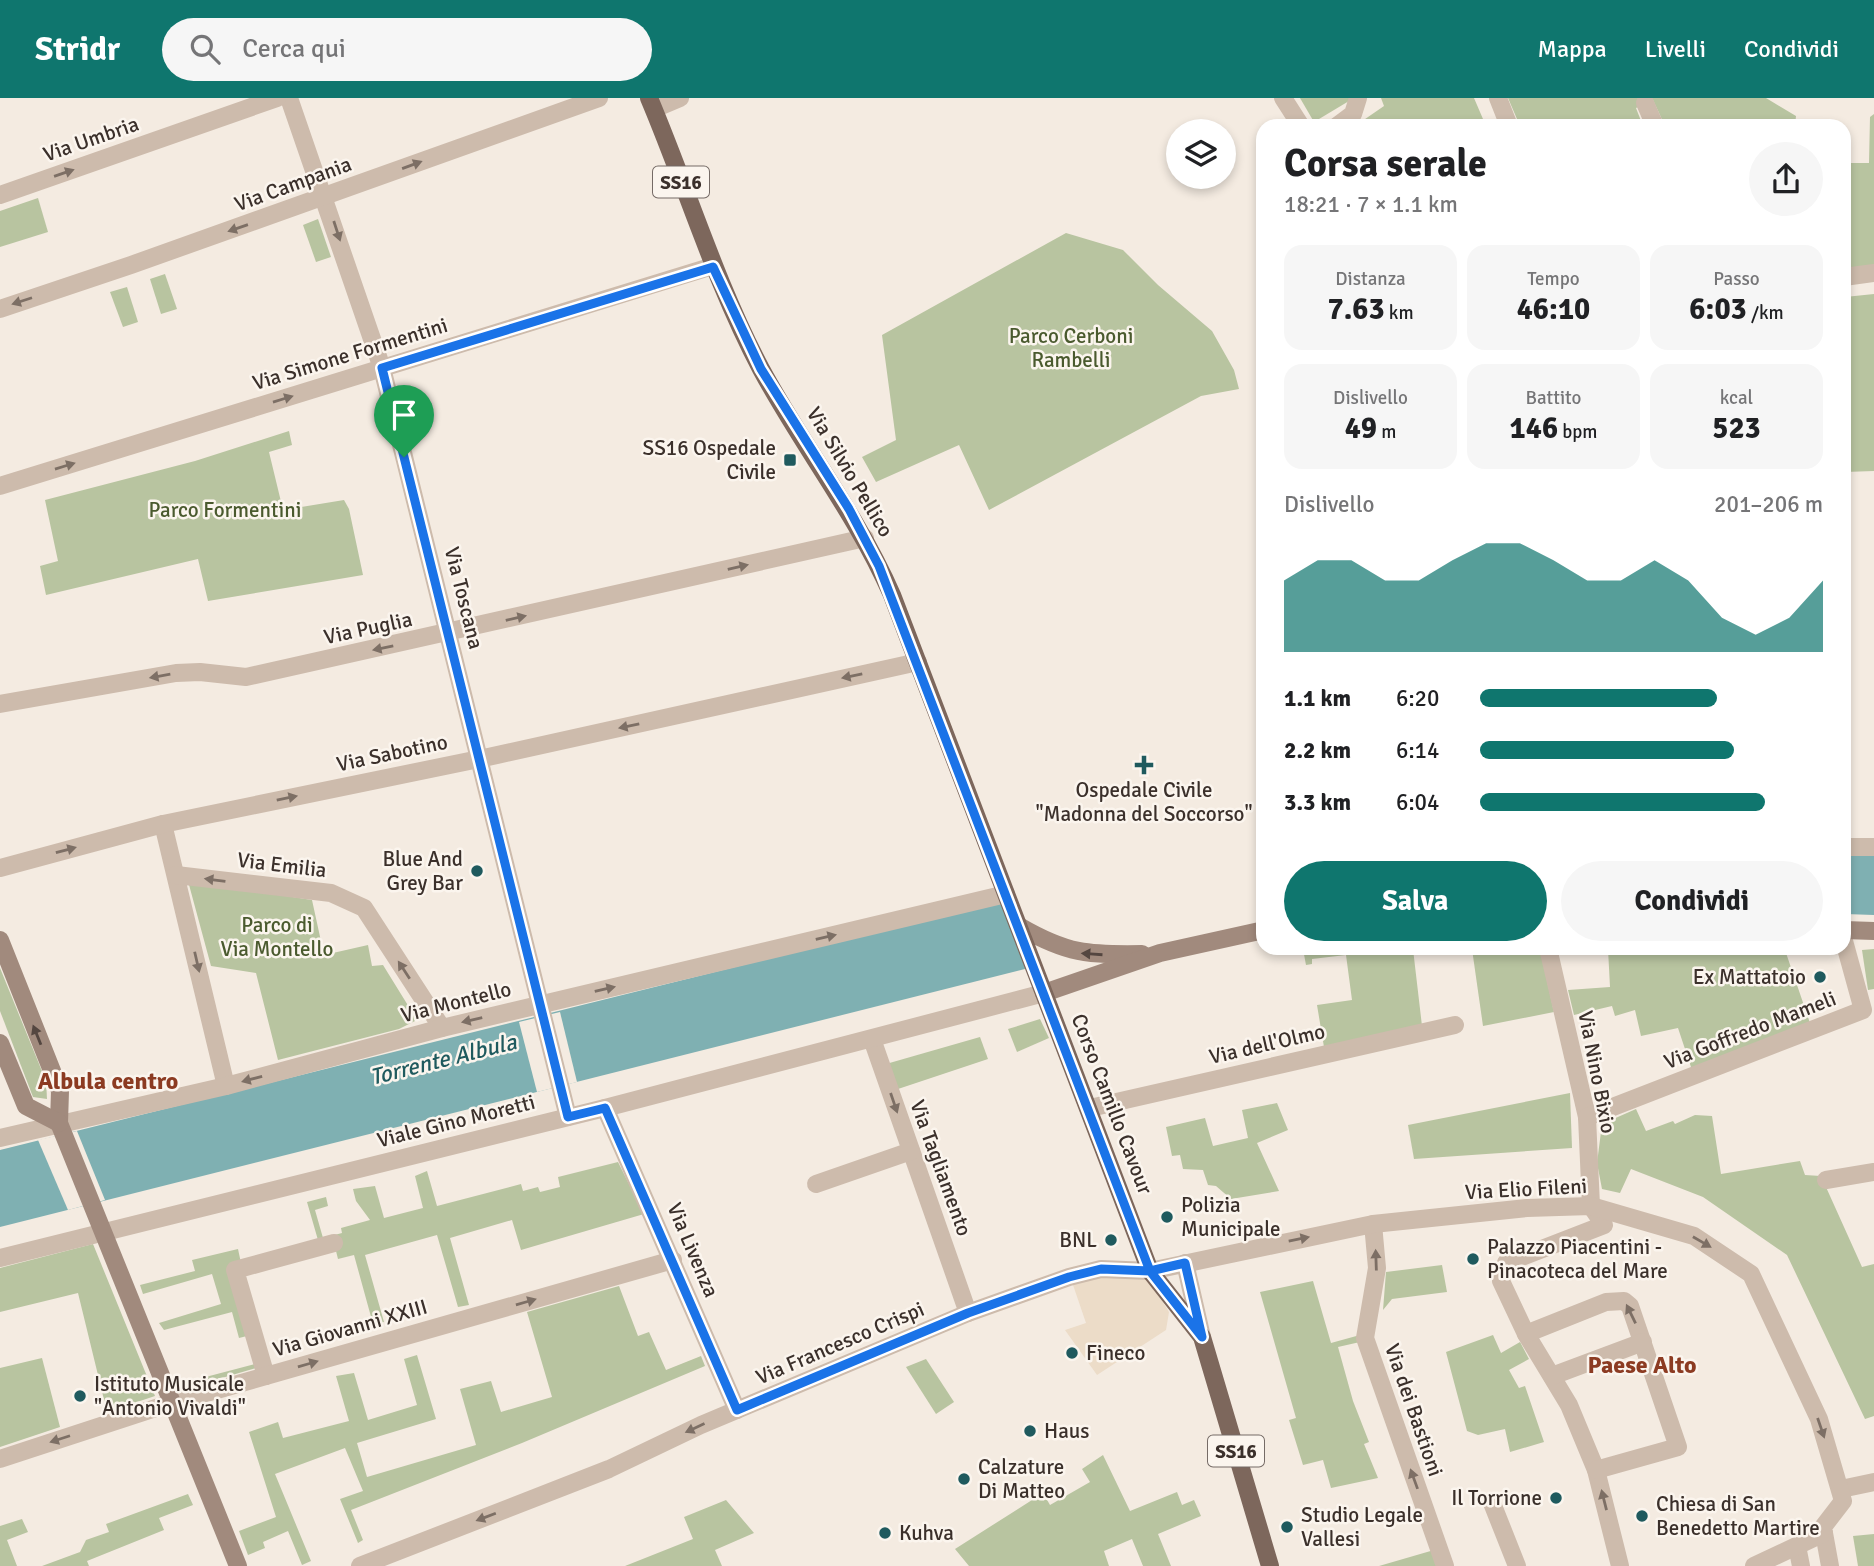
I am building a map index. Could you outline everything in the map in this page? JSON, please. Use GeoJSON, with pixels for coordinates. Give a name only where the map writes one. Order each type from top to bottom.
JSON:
{"type":"FeatureCollection","features":[{"type":"Feature","properties":{"kind":"main road","name":"Via Silvio Pellico"},"geometry":{"type":"LineString","coordinates":[[652,104],[713,267],[761,369],[865,538],[918,662],[1044,993]]}},
{"type":"Feature","properties":{"kind":"main road","name":"Corso Camillo Cavour"},"geometry":{"type":"LineString","coordinates":[[1044,993],[1150,1271]]}},
{"type":"Feature","properties":{"kind":"main road","name":"SS16"},"geometry":{"type":"LineString","coordinates":[[1150,1271],[1202,1337],[1270,1566]]}},
{"type":"Feature","properties":{"kind":"street","name":"Via Umbria"},"geometry":{"type":"LineString","coordinates":[[0,195],[277,98]]}},
{"type":"Feature","properties":{"kind":"street","name":"Via Toscana"},"geometry":{"type":"LineString","coordinates":[[289,98],[382,368],[568,1117]]}},
{"type":"Feature","properties":{"kind":"street","name":"Via Campania"},"geometry":{"type":"LineString","coordinates":[[0,309],[325,197],[599,98]]}},
{"type":"Feature","properties":{"kind":"street"},"geometry":{"type":"LineString","coordinates":[[652,104],[680,98]]}},
{"type":"Feature","properties":{"kind":"street"},"geometry":{"type":"LineString","coordinates":[[1283,98],[1296,119]]}},
{"type":"Feature","properties":{"kind":"street"},"geometry":{"type":"LineString","coordinates":[[1346,119],[1353,114],[1358,98]]}},
{"type":"Feature","properties":{"kind":"street"},"geometry":{"type":"LineString","coordinates":[[1498,98],[1506,119]]}},
{"type":"Feature","properties":{"kind":"street"},"geometry":{"type":"LineString","coordinates":[[1645,103],[1652,119]]}},
{"type":"Feature","properties":{"kind":"street","name":"Via Simone Formentini"},"geometry":{"type":"LineString","coordinates":[[0,486],[713,267]]}},
{"type":"Feature","properties":{"kind":"street"},"geometry":{"type":"LineString","coordinates":[[1851,276],[1874,273]]}},
{"type":"Feature","properties":{"kind":"street","name":"Via Puglia"},"geometry":{"type":"LineString","coordinates":[[0,704],[176,673],[200,671],[246,677],[450,634],[865,538]]}},
{"type":"Feature","properties":{"kind":"street","name":"Via Sabotino"},"geometry":{"type":"LineString","coordinates":[[0,868],[163,824],[479,759],[918,662]]}},
{"type":"Feature","properties":{"kind":"street"},"geometry":{"type":"LineString","coordinates":[[163,824],[226,1086]]}},
{"type":"Feature","properties":{"kind":"street"},"geometry":{"type":"LineString","coordinates":[[1851,847],[1874,847]]}},
{"type":"Feature","properties":{"kind":"street","name":"Via Emilia"},"geometry":{"type":"LineString","coordinates":[[176,875],[331,893],[364,908],[442,1028]]}},
{"type":"Feature","properties":{"kind":"street","name":"Via Montello"},"geometry":{"type":"LineString","coordinates":[[0,1139],[61,1128],[442,1028],[540,1010],[1006,894]]}},
{"type":"Feature","properties":{"kind":"street"},"geometry":{"type":"LineString","coordinates":[[1019,926],[1052,945],[1077,952],[1160,953]]}},
{"type":"Feature","properties":{"kind":"street"},"geometry":{"type":"LineString","coordinates":[[1851,930],[1874,931]]}},
{"type":"Feature","properties":{"kind":"street"},"geometry":{"type":"LineString","coordinates":[[1044,993],[1160,953],[1256,932]]}},
{"type":"Feature","properties":{"kind":"street"},"geometry":{"type":"LineString","coordinates":[[0,940],[60,1091],[61,1128],[238,1566]]}},
{"type":"Feature","properties":{"kind":"street","name":"Via Nino Bixio"},"geometry":{"type":"LineString","coordinates":[[1526,1334],[1501,1281],[1506,1263],[1604,1225],[1591,1206],[1587,1118],[1550,955]]}},
{"type":"Feature","properties":{"kind":"street","name":"Via Goffredo Mameli"},"geometry":{"type":"LineString","coordinates":[[1587,1118],[1863,1010],[1848,955]]}},
{"type":"Feature","properties":{"kind":"street","name":"Viale Gino Moretti"},"geometry":{"type":"LineString","coordinates":[[0,1258],[605,1108],[1044,993]]}},
{"type":"Feature","properties":{"kind":"street","name":"Via dell'Olmo"},"geometry":{"type":"LineString","coordinates":[[1090,1108],[1455,1025]]}},
{"type":"Feature","properties":{"kind":"street","name":"Via Tagliamento"},"geometry":{"type":"LineString","coordinates":[[872,1039],[968,1313]]}},
{"type":"Feature","properties":{"kind":"street"},"geometry":{"type":"LineString","coordinates":[[0,1043],[26,1106],[61,1128]]}},
{"type":"Feature","properties":{"kind":"street","name":"Via Livenza"},"geometry":{"type":"LineString","coordinates":[[605,1108],[737,1410]]}},
{"type":"Feature","properties":{"kind":"street"},"geometry":{"type":"LineString","coordinates":[[816,1184],[911,1151]]}},
{"type":"Feature","properties":{"kind":"street"},"geometry":{"type":"LineString","coordinates":[[1826,1180],[1874,1172]]}},
{"type":"Feature","properties":{"kind":"street","name":"Via Elio Fileni"},"geometry":{"type":"LineString","coordinates":[[1150,1271],[1373,1224],[1527,1208],[1591,1206],[1695,1236],[1751,1274],[1819,1419],[1841,1489]]}},
{"type":"Feature","properties":{"kind":"street","name":"Via dei Bastioni"},"geometry":{"type":"LineString","coordinates":[[1373,1224],[1377,1268],[1365,1338],[1445,1566]]}},
{"type":"Feature","properties":{"kind":"street"},"geometry":{"type":"LineString","coordinates":[[266,1376],[235,1269],[334,1243]]}},
{"type":"Feature","properties":{"kind":"street","name":"Via Giovanni XXIII"},"geometry":{"type":"LineString","coordinates":[[0,1459],[171,1403],[673,1259]]}},
{"type":"Feature","properties":{"kind":"street"},"geometry":{"type":"LineString","coordinates":[[1185,1263],[1202,1337]]}},
{"type":"Feature","properties":{"kind":"street","name":"Via Francesco Crispi"},"geometry":{"type":"LineString","coordinates":[[360,1566],[609,1469],[737,1410],[968,1313],[1069,1277],[1101,1269],[1150,1271]]}},
{"type":"Feature","properties":{"kind":"street"},"geometry":{"type":"LineString","coordinates":[[1596,1470],[1678,1447],[1630,1306],[1624,1301],[1606,1303],[1526,1334],[1569,1405],[1596,1470],[1620,1566]]}},
{"type":"Feature","properties":{"kind":"street"},"geometry":{"type":"LineString","coordinates":[[1552,1376],[1643,1342]]}},
{"type":"Feature","properties":{"kind":"street"},"geometry":{"type":"LineString","coordinates":[[1830,1566],[1823,1527],[1843,1500],[1841,1489],[1874,1482]]}},
{"type":"Feature","properties":{"kind":"street"},"geometry":{"type":"LineString","coordinates":[[1492,1503],[1517,1566]]}},
{"type":"Feature","properties":{"kind":"street"},"geometry":{"type":"LineString","coordinates":[[1754,1566],[1776,1561],[1797,1546],[1824,1533]]}},
{"type":"Feature","properties":{"kind":"street"},"geometry":{"type":"LineString","coordinates":[[1797,1546],[1801,1566]]}},
{"type":"Feature","properties":{"kind":"green space"},"geometry":{"type":"Polygon","coordinates":[[[1300,98],[1349,98],[1349,101],[1319,119],[1312,119],[1300,98]]]}},
{"type":"Feature","properties":{"kind":"green space"},"geometry":{"type":"Polygon","coordinates":[[[1381,98],[1474,98],[1483,119],[1365,119],[1384,106],[1381,98]]]}},
{"type":"Feature","properties":{"kind":"green space"},"geometry":{"type":"Polygon","coordinates":[[[1508,98],[1766,98],[1796,116],[1796,119],[1662,119],[1653,100],[1636,108],[1640,119],[1517,119],[1508,98]]]}},
{"type":"Feature","properties":{"kind":"green space"},"geometry":{"type":"Polygon","coordinates":[[[1874,114],[1874,273],[1851,276],[1851,163],[1869,163],[1870,117],[1874,114]]]}},
{"type":"Feature","properties":{"kind":"green space"},"geometry":{"type":"Polygon","coordinates":[[[38,198],[48,232],[0,247],[0,211],[38,198]]]}},
{"type":"Feature","properties":{"kind":"green space"},"geometry":{"type":"Polygon","coordinates":[[[318,219],[331,257],[316,262],[303,225],[318,219]]]}},
{"type":"Feature","properties":{"kind":"green space","name":"Parco Cerboni Rambelli"},"geometry":{"type":"Polygon","coordinates":[[[1066,233],[1123,250],[1158,285],[1212,331],[1234,370],[1239,389],[1201,396],[989,510],[959,445],[876,482],[862,457],[896,440],[882,335],[1066,233]]]}},
{"type":"Feature","properties":{"kind":"green space"},"geometry":{"type":"Polygon","coordinates":[[[165,274],[177,309],[161,314],[150,279],[165,274]]]}},
{"type":"Feature","properties":{"kind":"green space"},"geometry":{"type":"Polygon","coordinates":[[[127,287],[138,322],[123,327],[110,292],[127,287]]]}},
{"type":"Feature","properties":{"kind":"green space"},"geometry":{"type":"Polygon","coordinates":[[[1874,294],[1874,471],[1851,472],[1851,296],[1874,294]]]}},
{"type":"Feature","properties":{"kind":"green space","name":"Parco Formentini"},"geometry":{"type":"Polygon","coordinates":[[[289,431],[292,445],[269,452],[283,510],[344,500],[349,509],[363,575],[208,601],[198,559],[46,595],[40,566],[58,561],[45,500],[195,461],[289,431]]]}},
{"type":"Feature","properties":{"kind":"green space","name":"Parco di Via Montello"},"geometry":{"type":"Polygon","coordinates":[[[188,881],[312,900],[324,955],[368,945],[372,966],[383,965],[417,1020],[399,1029],[278,1060],[256,973],[211,966],[188,881]]]}},
{"type":"Feature","properties":{"kind":"green space"},"geometry":{"type":"Polygon","coordinates":[[[1874,949],[1874,989],[1868,990],[1862,950],[1874,949]]]}},
{"type":"Feature","properties":{"kind":"green space"},"geometry":{"type":"Polygon","coordinates":[[[1304,955],[1346,955],[1312,959],[1312,964],[1306,965],[1304,955]]]}},
{"type":"Feature","properties":{"kind":"green space"},"geometry":{"type":"Polygon","coordinates":[[[1346,955],[1414,955],[1422,1026],[1324,1047],[1317,1005],[1352,1000],[1346,955]]]}},
{"type":"Feature","properties":{"kind":"green space"},"geometry":{"type":"Polygon","coordinates":[[[1473,955],[1541,955],[1554,1012],[1483,1026],[1473,955]]]}},
{"type":"Feature","properties":{"kind":"green space"},"geometry":{"type":"Polygon","coordinates":[[[1608,955],[1787,955],[1810,1023],[1692,1070],[1678,1028],[1641,1036],[1635,1010],[1615,1016],[1612,1006],[1574,1015],[1568,990],[1610,987],[1608,955]]]}},
{"type":"Feature","properties":{"kind":"green space"},"geometry":{"type":"Polygon","coordinates":[[[0,968],[46,1081],[47,1099],[33,1097],[0,1011],[0,968]]]}},
{"type":"Feature","properties":{"kind":"green space"},"geometry":{"type":"Polygon","coordinates":[[[1040,1019],[1049,1038],[1017,1052],[1008,1029],[1040,1019]]]}},
{"type":"Feature","properties":{"kind":"green space"},"geometry":{"type":"Polygon","coordinates":[[[980,1037],[988,1059],[895,1090],[886,1064],[980,1037]]]}},
{"type":"Feature","properties":{"kind":"green space"},"geometry":{"type":"Polygon","coordinates":[[[1570,1093],[1572,1148],[1414,1159],[1408,1125],[1570,1093]]]}},
{"type":"Feature","properties":{"kind":"green space"},"geometry":{"type":"Polygon","coordinates":[[[1277,1103],[1288,1130],[1257,1143],[1279,1191],[1231,1199],[1216,1186],[1208,1185],[1203,1170],[1183,1169],[1180,1155],[1172,1156],[1166,1127],[1205,1118],[1213,1146],[1248,1138],[1242,1110],[1277,1103]]]}},
{"type":"Feature","properties":{"kind":"green space"},"geometry":{"type":"Polygon","coordinates":[[[1636,1109],[1646,1131],[1673,1121],[1675,1124],[1695,1115],[1712,1116],[1721,1174],[1800,1161],[1805,1175],[1821,1176],[1862,1267],[1874,1264],[1874,1416],[1865,1419],[1787,1255],[1703,1197],[1631,1169],[1620,1193],[1602,1189],[1597,1163],[1602,1124],[1636,1109]]]}},
{"type":"Feature","properties":{"kind":"green space"},"geometry":{"type":"Polygon","coordinates":[[[618,1162],[644,1214],[521,1250],[512,1220],[450,1238],[469,1305],[458,1307],[437,1235],[365,1255],[384,1322],[373,1324],[354,1255],[338,1259],[334,1243],[320,1247],[307,1202],[326,1197],[328,1206],[315,1210],[323,1238],[342,1233],[341,1228],[370,1220],[356,1201],[353,1189],[375,1186],[384,1218],[423,1208],[415,1176],[427,1171],[437,1206],[521,1184],[523,1191],[538,1187],[540,1192],[560,1187],[558,1177],[618,1162]]]}},
{"type":"Feature","properties":{"kind":"green space"},"geometry":{"type":"Polygon","coordinates":[[[93,1244],[155,1396],[107,1412],[78,1293],[0,1312],[0,1268],[93,1244]]]}},
{"type":"Feature","properties":{"kind":"green space"},"geometry":{"type":"Polygon","coordinates":[[[238,1249],[263,1366],[181,1390],[179,1384],[255,1364],[247,1336],[239,1338],[232,1312],[164,1330],[159,1323],[221,1304],[212,1274],[143,1294],[140,1285],[195,1271],[192,1260],[238,1249]]]}},
{"type":"Feature","properties":{"kind":"green space"},"geometry":{"type":"Polygon","coordinates":[[[1442,1265],[1447,1292],[1392,1299],[1383,1310],[1386,1272],[1442,1265]]]}},
{"type":"Feature","properties":{"kind":"green space"},"geometry":{"type":"Polygon","coordinates":[[[1313,1281],[1331,1343],[1360,1335],[1360,1342],[1338,1347],[1353,1401],[1369,1442],[1364,1444],[1378,1478],[1331,1488],[1323,1460],[1303,1465],[1289,1420],[1296,1418],[1260,1292],[1313,1281]]]}},
{"type":"Feature","properties":{"kind":"green space"},"geometry":{"type":"Polygon","coordinates":[[[619,1286],[638,1336],[649,1332],[666,1370],[701,1356],[705,1366],[522,1443],[351,1510],[363,1540],[358,1543],[340,1499],[363,1491],[345,1448],[275,1474],[311,1561],[302,1565],[288,1531],[263,1542],[265,1548],[248,1555],[239,1531],[276,1517],[249,1432],[278,1422],[283,1438],[349,1421],[336,1376],[354,1373],[368,1420],[417,1405],[404,1359],[417,1355],[436,1419],[357,1443],[367,1477],[476,1445],[460,1389],[491,1381],[501,1412],[552,1397],[527,1312],[619,1286]]]}},
{"type":"Feature","properties":{"kind":"green space"},"geometry":{"type":"Polygon","coordinates":[[[1493,1335],[1501,1353],[1520,1342],[1529,1359],[1509,1370],[1519,1388],[1525,1386],[1544,1442],[1510,1452],[1505,1429],[1478,1435],[1467,1431],[1446,1352],[1493,1335]]]}},
{"type":"Feature","properties":{"kind":"green space"},"geometry":{"type":"Polygon","coordinates":[[[42,1358],[60,1427],[0,1447],[0,1368],[42,1358]]]}},
{"type":"Feature","properties":{"kind":"green space"},"geometry":{"type":"Polygon","coordinates":[[[926,1359],[954,1402],[936,1414],[906,1367],[926,1359]]]}},
{"type":"Feature","properties":{"kind":"green space"},"geometry":{"type":"Polygon","coordinates":[[[1103,1455],[1130,1511],[1177,1492],[1182,1505],[1194,1500],[1201,1516],[1158,1534],[1171,1566],[1143,1566],[1132,1539],[1104,1551],[1109,1566],[969,1566],[955,1549],[1043,1493],[1050,1505],[1090,1482],[1082,1469],[1103,1455]]]}},
{"type":"Feature","properties":{"kind":"green space"},"geometry":{"type":"Polygon","coordinates":[[[188,1494],[193,1505],[159,1518],[164,1530],[87,1561],[89,1566],[42,1566],[80,1552],[86,1540],[109,1532],[106,1524],[188,1494]]]}},
{"type":"Feature","properties":{"kind":"green space"},"geometry":{"type":"Polygon","coordinates":[[[726,1500],[754,1533],[715,1550],[722,1566],[625,1566],[693,1539],[684,1517],[726,1500]]]}},
{"type":"Feature","properties":{"kind":"green space"},"geometry":{"type":"Polygon","coordinates":[[[22,1519],[28,1532],[7,1540],[17,1566],[0,1566],[0,1526],[22,1519]]]}},
{"type":"Feature","properties":{"kind":"green space"},"geometry":{"type":"Polygon","coordinates":[[[1874,1534],[1874,1566],[1858,1566],[1853,1536],[1874,1534]]]}},
{"type":"Feature","properties":{"kind":"green space"},"geometry":{"type":"Polygon","coordinates":[[[1434,1550],[1440,1566],[1379,1566],[1434,1550]]]}},
{"type":"Feature","properties":{"kind":"shaded area"},"geometry":{"type":"Polygon","coordinates":[[[1146,1275],[1169,1312],[1166,1330],[1097,1375],[1065,1330],[1086,1323],[1072,1282],[1101,1277],[1146,1275]]]}},
{"type":"Feature","properties":{"kind":"water"},"geometry":{"type":"Polygon","coordinates":[[[1851,854],[1874,855],[1874,915],[1851,914],[1851,854]]]}},
{"type":"Feature","properties":{"kind":"water","name":"Torrente Albula"},"geometry":{"type":"Polygon","coordinates":[[[1004,900],[1029,968],[0,1227],[0,1150],[1004,900]]]}},
{"type":"Feature","properties":{"kind":"pier"},"geometry":{"type":"Polygon","coordinates":[[[560,1012],[577,1082],[537,1092],[519,1022],[560,1012]]]}},
{"type":"Feature","properties":{"kind":"pier"},"geometry":{"type":"Polygon","coordinates":[[[77,1131],[105,1200],[68,1210],[38,1140],[77,1131]]]}},
{"type":"Feature","properties":{"kind":"place","name":"SS16 Ospedale Civile"},"geometry":{"type":"Point","coordinates":[790,460]}},
{"type":"Feature","properties":{"kind":"place","name":"Ospedale Civile \"Madonna del Soccorso\""},"geometry":{"type":"Point","coordinates":[1144,765]}},
{"type":"Feature","properties":{"kind":"place","name":"Blue And Grey Bar"},"geometry":{"type":"Point","coordinates":[477,871]}},
{"type":"Feature","properties":{"kind":"place","name":"Ex Mattatoio"},"geometry":{"type":"Point","coordinates":[1820,977]}},
{"type":"Feature","properties":{"kind":"place","name":"Polizia Municipale"},"geometry":{"type":"Point","coordinates":[1167,1217]}},
{"type":"Feature","properties":{"kind":"place","name":"BNL"},"geometry":{"type":"Point","coordinates":[1111,1240]}},
{"type":"Feature","properties":{"kind":"place","name":"Palazzo Piacentini - Pinacoteca del Mare"},"geometry":{"type":"Point","coordinates":[1473,1259]}},
{"type":"Feature","properties":{"kind":"place","name":"Fineco"},"geometry":{"type":"Point","coordinates":[1072,1353]}},
{"type":"Feature","properties":{"kind":"place","name":"Istituto Musicale \"Antonio Vivaldi\""},"geometry":{"type":"Point","coordinates":[80,1396]}},
{"type":"Feature","properties":{"kind":"place","name":"Haus"},"geometry":{"type":"Point","coordinates":[1030,1431]}},
{"type":"Feature","properties":{"kind":"place","name":"Calzature Di Matteo"},"geometry":{"type":"Point","coordinates":[964,1479]}},
{"type":"Feature","properties":{"kind":"place","name":"Il Torrione"},"geometry":{"type":"Point","coordinates":[1556,1498]}},
{"type":"Feature","properties":{"kind":"place","name":"Chiesa di San Benedetto Martire"},"geometry":{"type":"Point","coordinates":[1642,1516]}},
{"type":"Feature","properties":{"kind":"place","name":"Studio Legale Vallesi"},"geometry":{"type":"Point","coordinates":[1287,1527]}},
{"type":"Feature","properties":{"kind":"place","name":"Kuhva"},"geometry":{"type":"Point","coordinates":[885,1533]}},
{"type":"Feature","properties":{"kind":"district","name":"Albula centro"},"geometry":{"type":"Point","coordinates":[108,1081]}},
{"type":"Feature","properties":{"kind":"district","name":"Paese Alto"},"geometry":{"type":"Point","coordinates":[1642,1365]}},
{"type":"Feature","properties":{"kind":"route"},"geometry":{"type":"LineString","coordinates":[[404,457],[382,368],[713,267],[761,369],[849,509],[879,566],[1090,1108],[1150,1271],[1202,1337],[1185,1263],[1150,1271],[1101,1269],[1069,1277],[968,1313],[737,1410],[605,1108],[568,1117],[404,457]]}}]}
